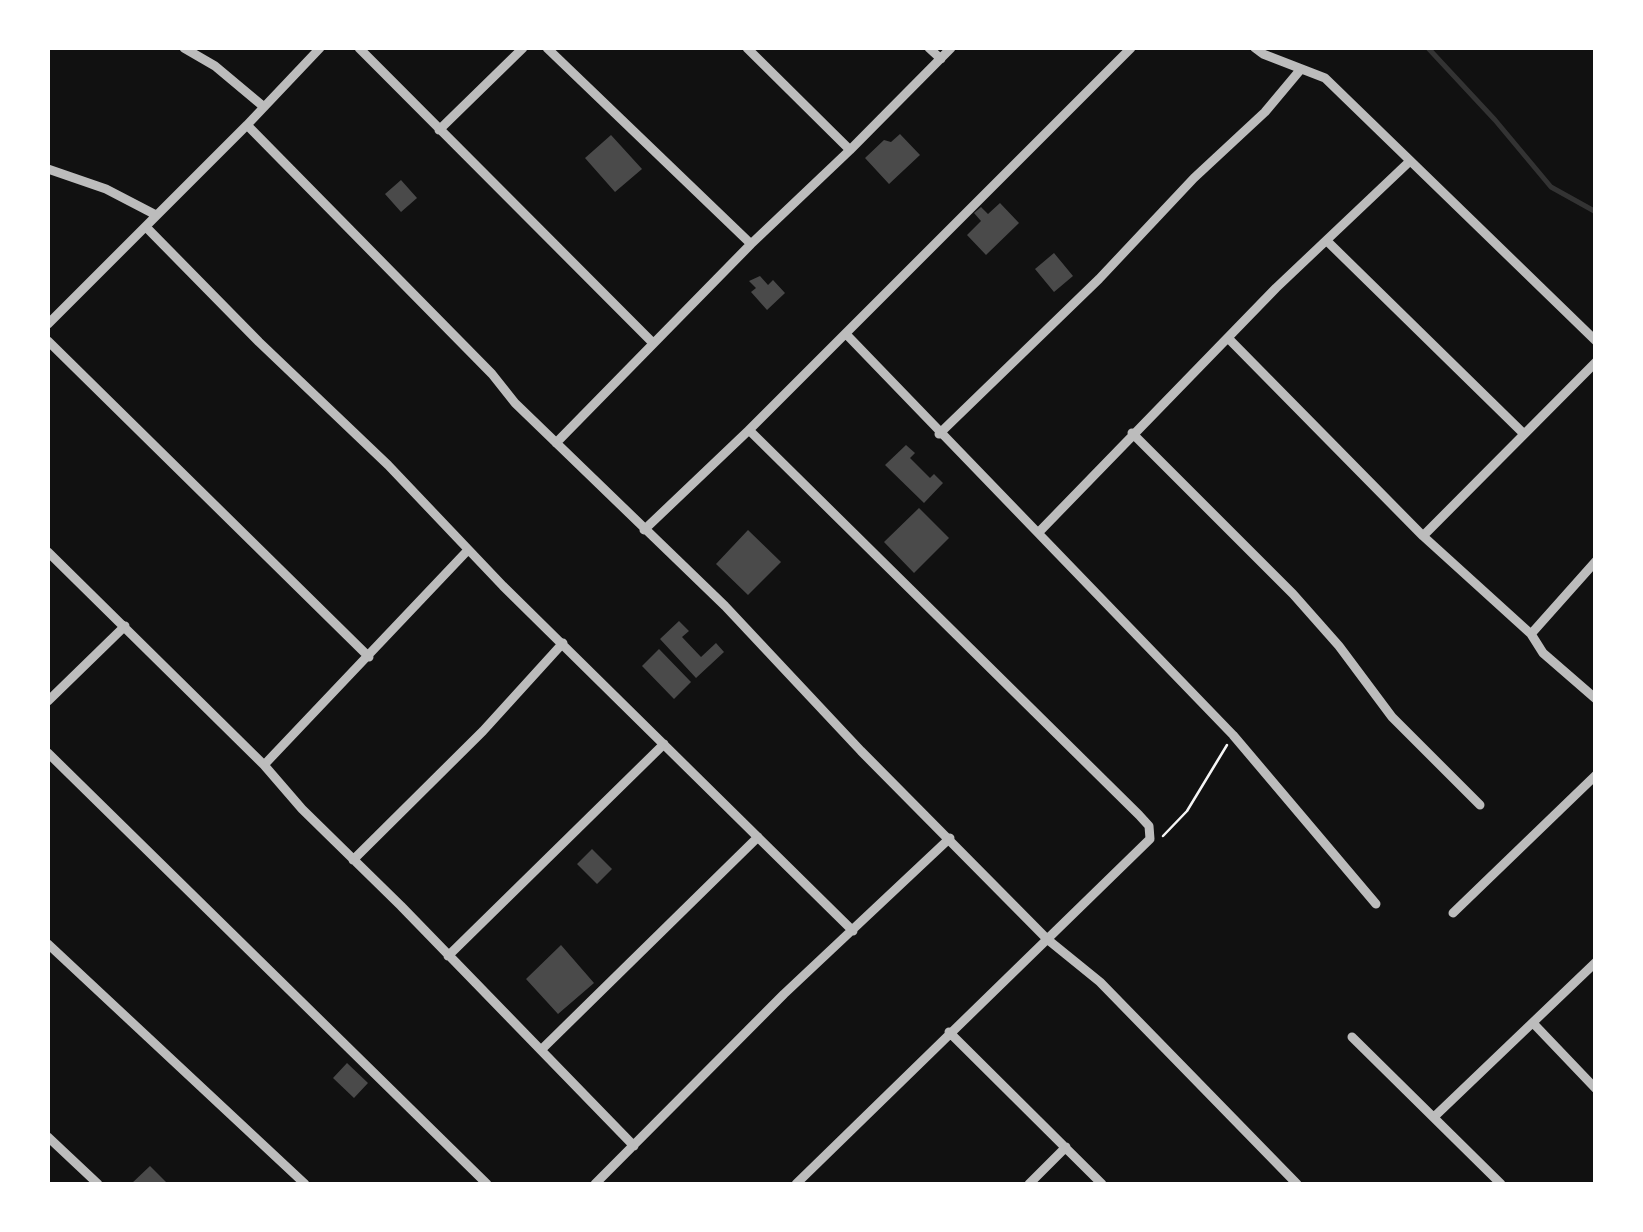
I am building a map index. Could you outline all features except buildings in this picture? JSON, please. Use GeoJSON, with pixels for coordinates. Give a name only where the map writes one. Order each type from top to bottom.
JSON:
{"type":"FeatureCollection","features":[{"type":"Feature","properties":{"kind":"street"},"geometry":{"type":"LineString","coordinates":[[184,48],[215,66],[264,107]]}},
{"type":"Feature","properties":{"kind":"street"},"geometry":{"type":"LineString","coordinates":[[48,324],[320,48]]}},
{"type":"Feature","properties":{"kind":"street"},"geometry":{"type":"LineString","coordinates":[[359,48],[652,343]]}},
{"type":"Feature","properties":{"kind":"street"},"geometry":{"type":"LineString","coordinates":[[439,130],[524,48]]}},
{"type":"Feature","properties":{"kind":"street"},"geometry":{"type":"LineString","coordinates":[[547,48],[751,244]]}},
{"type":"Feature","properties":{"kind":"street"},"geometry":{"type":"LineString","coordinates":[[747,48],[850,150]]}},
{"type":"Feature","properties":{"kind":"street"},"geometry":{"type":"LineString","coordinates":[[930,48],[941,59]]}},
{"type":"Feature","properties":{"kind":"street"},"geometry":{"type":"LineString","coordinates":[[556,443],[951,48]]}},
{"type":"Feature","properties":{"kind":"street"},"geometry":{"type":"LineString","coordinates":[[644,530],[1131,48]]}},
{"type":"Feature","properties":{"kind":"street"},"geometry":{"type":"LineString","coordinates":[[1255,48],[1325,78],[1596,340]]}},
{"type":"Feature","properties":{"kind":"street"},"geometry":{"type":"LineString","coordinates":[[939,434],[1265,112],[1301,69]]}},
{"type":"Feature","properties":{"kind":"street"},"geometry":{"type":"LineString","coordinates":[[247,125],[556,443],[725,606],[861,751],[1047,939],[1100,982],[1297,1184]]}},
{"type":"Feature","properties":{"kind":"street"},"geometry":{"type":"LineString","coordinates":[[1039,532],[1276,288],[1410,161]]}},
{"type":"Feature","properties":{"kind":"street"},"geometry":{"type":"LineString","coordinates":[[48,169],[106,189],[156,215]]}},
{"type":"Feature","properties":{"kind":"street"},"geometry":{"type":"LineString","coordinates":[[146,227],[853,931]]}},
{"type":"Feature","properties":{"kind":"street"},"geometry":{"type":"LineString","coordinates":[[1327,241],[1524,434]]}},
{"type":"Feature","properties":{"kind":"street"},"geometry":{"type":"LineString","coordinates":[[846,334],[1233,736],[1376,904]]}},
{"type":"Feature","properties":{"kind":"street"},"geometry":{"type":"LineString","coordinates":[[1228,338],[1424,536],[1530,634],[1543,653],[1596,699]]}},
{"type":"Feature","properties":{"kind":"street"},"geometry":{"type":"LineString","coordinates":[[48,341],[369,656]]}},
{"type":"Feature","properties":{"kind":"street"},"geometry":{"type":"LineString","coordinates":[[1424,536],[1596,362]]}},
{"type":"Feature","properties":{"kind":"street"},"geometry":{"type":"LineString","coordinates":[[749,430],[1139,814],[1149,826],[1150,839],[796,1184]]}},
{"type":"Feature","properties":{"kind":"street"},"geometry":{"type":"LineString","coordinates":[[1132,433],[1293,594],[1339,646],[1392,717],[1480,805]]}},
{"type":"Feature","properties":{"kind":"street"},"geometry":{"type":"LineString","coordinates":[[264,765],[468,550]]}},
{"type":"Feature","properties":{"kind":"street"},"geometry":{"type":"LineString","coordinates":[[48,552],[264,765],[634,1146]]}},
{"type":"Feature","properties":{"kind":"street"},"geometry":{"type":"LineString","coordinates":[[1530,634],[1596,560]]}},
{"type":"Feature","properties":{"kind":"street"},"geometry":{"type":"LineString","coordinates":[[48,701],[125,626]]}},
{"type":"Feature","properties":{"kind":"street"},"geometry":{"type":"LineString","coordinates":[[353,860],[483,732],[563,643]]}},
{"type":"Feature","properties":{"kind":"street"},"geometry":{"type":"LineString","coordinates":[[448,956],[664,744]]}},
{"type":"Feature","properties":{"kind":"street"},"geometry":{"type":"LineString","coordinates":[[48,753],[487,1184]]}},
{"type":"Feature","properties":{"kind":"street"},"geometry":{"type":"LineString","coordinates":[[1453,913],[1596,775]]}},
{"type":"Feature","properties":{"kind":"street"},"geometry":{"type":"LineString","coordinates":[[542,1050],[758,836]]}},
{"type":"Feature","properties":{"kind":"street"},"geometry":{"type":"LineString","coordinates":[[596,1184],[784,994],[950,838]]}},
{"type":"Feature","properties":{"kind":"street"},"geometry":{"type":"LineString","coordinates":[[48,944],[305,1184]]}},
{"type":"Feature","properties":{"kind":"street"},"geometry":{"type":"LineString","coordinates":[[1434,1116],[1596,962]]}},
{"type":"Feature","properties":{"kind":"street"},"geometry":{"type":"LineString","coordinates":[[1534,1023],[1596,1088]]}},
{"type":"Feature","properties":{"kind":"street"},"geometry":{"type":"LineString","coordinates":[[949,1032],[1102,1184]]}},
{"type":"Feature","properties":{"kind":"street"},"geometry":{"type":"LineString","coordinates":[[1352,1037],[1501,1184]]}},
{"type":"Feature","properties":{"kind":"street"},"geometry":{"type":"LineString","coordinates":[[48,1137],[98,1184]]}},
{"type":"Feature","properties":{"kind":"street"},"geometry":{"type":"LineString","coordinates":[[1029,1184],[1066,1148]]}},
{"type":"Feature","properties":{"kind":"path"},"geometry":{"type":"LineString","coordinates":[[1150,839],[1160,838],[1180,820],[1233,736]]}},
{"type":"Feature","properties":{"kind":"waterway"},"geometry":{"type":"LineString","coordinates":[[1428,48],[1551,187],[1596,212]]}}]}
